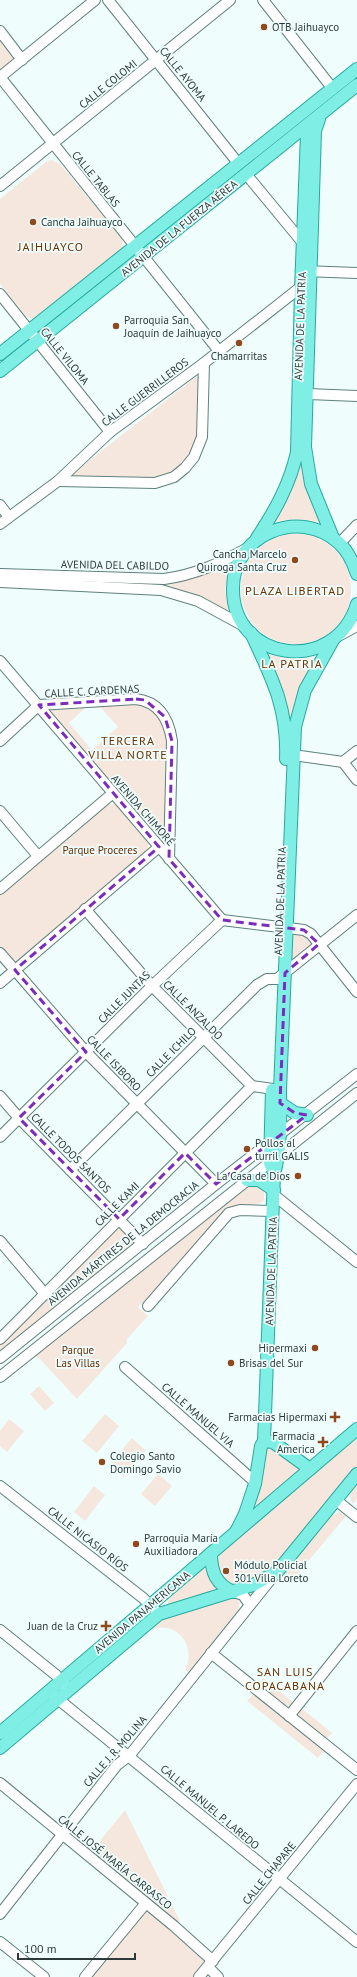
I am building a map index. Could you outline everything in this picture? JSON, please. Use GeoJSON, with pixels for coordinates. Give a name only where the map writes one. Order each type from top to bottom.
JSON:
{"type":"FeatureCollection","features":[{"type":"Feature","properties":{"kind":"main road","name":"AVENIDA DE LA FUERZA AÉREA"},"geometry":{"type":"LineString","coordinates":[[0,354],[357,69]]}},
{"type":"Feature","properties":{"kind":"main road","name":"AVENIDA DE LA FUERZA AÉREA"},"geometry":{"type":"LineString","coordinates":[[0,371],[357,85]]}},
{"type":"Feature","properties":{"kind":"main road","name":"AVENIDA DE LA PATRIA"},"geometry":{"type":"LineString","coordinates":[[289,754],[278,696],[272,677],[235,607],[232,586],[237,566],[248,548],[257,538],[286,489],[297,452],[315,131],[313,104]]}},
{"type":"Feature","properties":{"kind":"main road","name":"AVENIDA DE LA PATRIA"},"geometry":{"type":"LineString","coordinates":[[307,271],[303,243],[306,144],[307,134],[315,119]]}},
{"type":"Feature","properties":{"kind":"main road"},"geometry":{"type":"LineString","coordinates":[[290,139],[300,138],[306,144]]}},
{"type":"Feature","properties":{"kind":"main road","name":"AVENIDA DE LA PATRIA"},"geometry":{"type":"LineString","coordinates":[[306,289],[308,394],[306,447],[308,472],[316,498],[339,544],[352,561],[357,574]]}},
{"type":"Feature","properties":{"kind":"main road"},"geometry":{"type":"LineString","coordinates":[[257,538],[276,529],[296,526],[315,529],[339,544]]}},
{"type":"Feature","properties":{"kind":"main road","name":"AVENIDA DE LA PATRIA"},"geometry":{"type":"LineString","coordinates":[[272,1168],[279,1155],[275,1138],[276,1090],[289,754],[299,707],[312,676],[336,638],[347,626],[357,604]]}},
{"type":"Feature","properties":{"kind":"main road"},"geometry":{"type":"LineString","coordinates":[[248,630],[261,642],[286,652],[312,650],[336,638]]}},
{"type":"Feature","properties":{"kind":"main road","name":"AVENIDA DE LA PATRIA"},"geometry":{"type":"LineString","coordinates":[[236,1532],[245,1514],[256,1482],[261,1446],[264,1441],[274,1193],[272,1168],[280,1103],[276,1090]]}},
{"type":"Feature","properties":{"kind":"main road"},"geometry":{"type":"LineString","coordinates":[[280,1103],[295,1114],[307,1114]]}},
{"type":"Feature","properties":{"kind":"main road"},"geometry":{"type":"LineString","coordinates":[[247,1180],[259,1180],[274,1193]]}},
{"type":"Feature","properties":{"kind":"main road","name":"AVENIDA PANAMERICANA"},"geometry":{"type":"LineString","coordinates":[[0,1733],[357,1429]]}},
{"type":"Feature","properties":{"kind":"main road"},"geometry":{"type":"LineString","coordinates":[[264,1441],[273,1442],[310,1469]]}},
{"type":"Feature","properties":{"kind":"main road","name":"AVENIDA PANAMERICANA"},"geometry":{"type":"LineString","coordinates":[[0,1748],[159,1614],[234,1592],[253,1585],[277,1572],[357,1474]]}},
{"type":"Feature","properties":{"kind":"main road"},"geometry":{"type":"LineString","coordinates":[[211,1553],[213,1573],[220,1583],[234,1592]]}},
{"type":"Feature","properties":{"kind":"street"},"geometry":{"type":"LineString","coordinates":[[0,77],[95,0]]}},
{"type":"Feature","properties":{"kind":"street","name":"CALLE AYOMA"},"geometry":{"type":"LineString","coordinates":[[108,0],[238,164]]}},
{"type":"Feature","properties":{"kind":"street","name":"CALLE COLOMI"},"geometry":{"type":"LineString","coordinates":[[0,186],[230,0]]}},
{"type":"Feature","properties":{"kind":"street"},"geometry":{"type":"LineString","coordinates":[[264,0],[333,89]]}},
{"type":"Feature","properties":{"kind":"street"},"geometry":{"type":"LineString","coordinates":[[0,31],[22,60]]}},
{"type":"Feature","properties":{"kind":"street","name":"CALLE TABLAS"},"geometry":{"type":"LineString","coordinates":[[0,77],[52,144],[219,350]]}},
{"type":"Feature","properties":{"kind":"street"},"geometry":{"type":"LineString","coordinates":[[246,174],[303,243]]}},
{"type":"Feature","properties":{"kind":"street"},"geometry":{"type":"LineString","coordinates":[[307,271],[357,273]]}},
{"type":"Feature","properties":{"kind":"street","name":"CALLE GUERRILLEROS"},"geometry":{"type":"LineString","coordinates":[[0,524],[58,481],[110,432],[204,363],[219,350],[306,289]]}},
{"type":"Feature","properties":{"kind":"street","name":"CALLE VILOMA"},"geometry":{"type":"LineString","coordinates":[[0,294],[110,432]]}},
{"type":"Feature","properties":{"kind":"street"},"geometry":{"type":"LineString","coordinates":[[58,481],[155,482],[174,477],[185,468],[194,457],[202,438],[204,363]]}},
{"type":"Feature","properties":{"kind":"street"},"geometry":{"type":"LineString","coordinates":[[308,394],[357,396]]}},
{"type":"Feature","properties":{"kind":"street"},"geometry":{"type":"LineString","coordinates":[[0,505],[9,517]]}},
{"type":"Feature","properties":{"kind":"street"},"geometry":{"type":"LineString","coordinates":[[357,526],[339,544],[357,557]]}},
{"type":"Feature","properties":{"kind":"street","name":"AVENIDA DEL CABILDO"},"geometry":{"type":"LineString","coordinates":[[0,574],[164,579],[182,577],[200,572],[248,548]]}},
{"type":"Feature","properties":{"kind":"street","name":"AVENIDA DEL CABILDO"},"geometry":{"type":"LineString","coordinates":[[0,582],[162,590],[198,601],[248,630]]}},
{"type":"Feature","properties":{"kind":"street"},"geometry":{"type":"LineString","coordinates":[[336,638],[357,626]]}},
{"type":"Feature","properties":{"kind":"street","name":"AVENIDA CHIMORÉ"},"geometry":{"type":"LineString","coordinates":[[0,661],[222,920]]}},
{"type":"Feature","properties":{"kind":"street","name":"CALLE C. CARDENAS"},"geometry":{"type":"LineString","coordinates":[[39,705],[136,699],[145,700],[156,707],[165,717],[170,726],[172,741],[169,858]]}},
{"type":"Feature","properties":{"kind":"street"},"geometry":{"type":"LineString","coordinates":[[0,741],[39,705]]}},
{"type":"Feature","properties":{"kind":"street"},"geometry":{"type":"LineString","coordinates":[[343,762],[357,751]]}},
{"type":"Feature","properties":{"kind":"street"},"geometry":{"type":"LineString","coordinates":[[289,754],[343,762],[357,780]]}},
{"type":"Feature","properties":{"kind":"street"},"geometry":{"type":"LineString","coordinates":[[0,889],[113,793]]}},
{"type":"Feature","properties":{"kind":"street"},"geometry":{"type":"LineString","coordinates":[[0,811],[38,856]]}},
{"type":"Feature","properties":{"kind":"street"},"geometry":{"type":"LineString","coordinates":[[0,983],[159,846]]}},
{"type":"Feature","properties":{"kind":"street","name":"CALLE ANZALDO"},"geometry":{"type":"LineString","coordinates":[[85,909],[152,986],[252,1086]]}},
{"type":"Feature","properties":{"kind":"street"},"geometry":{"type":"LineString","coordinates":[[281,976],[357,915]]}},
{"type":"Feature","properties":{"kind":"street"},"geometry":{"type":"LineString","coordinates":[[222,920],[304,930],[311,934],[357,992]]}},
{"type":"Feature","properties":{"kind":"street","name":"CALLE JUNTAS"},"geometry":{"type":"LineString","coordinates":[[0,1137],[152,986],[222,920]]}},
{"type":"Feature","properties":{"kind":"street","name":"CALLE ISIBORO"},"geometry":{"type":"LineString","coordinates":[[0,953],[86,1052],[216,1184]]}},
{"type":"Feature","properties":{"kind":"street","name":"CALLE ICHILO"},"geometry":{"type":"LineString","coordinates":[[70,1170],[203,1037],[262,981],[281,976]]}},
{"type":"Feature","properties":{"kind":"street","name":"AVENIDA MÁRTIRES DE LA DEMOCRACIA"},"geometry":{"type":"LineString","coordinates":[[0,1358],[216,1184],[357,1074]]}},
{"type":"Feature","properties":{"kind":"street"},"geometry":{"type":"LineString","coordinates":[[252,1086],[276,1090]]}},
{"type":"Feature","properties":{"kind":"street","name":"CALLE KAMI"},"geometry":{"type":"LineString","coordinates":[[0,1339],[252,1086]]}},
{"type":"Feature","properties":{"kind":"street"},"geometry":{"type":"LineString","coordinates":[[279,1155],[357,1093]]}},
{"type":"Feature","properties":{"kind":"street","name":"CALLE TODOS SANTOS"},"geometry":{"type":"LineString","coordinates":[[0,1096],[19,1118],[143,1244]]}},
{"type":"Feature","properties":{"kind":"street"},"geometry":{"type":"LineString","coordinates":[[0,1377],[247,1180],[272,1168]]}},
{"type":"Feature","properties":{"kind":"street"},"geometry":{"type":"LineString","coordinates":[[274,1193],[355,1257]]}},
{"type":"Feature","properties":{"kind":"street"},"geometry":{"type":"LineString","coordinates":[[148,1306],[229,1214],[240,1210],[273,1211]]}},
{"type":"Feature","properties":{"kind":"street"},"geometry":{"type":"LineString","coordinates":[[0,1241],[45,1294]]}},
{"type":"Feature","properties":{"kind":"street","name":"CALLE MANUEL VIA"},"geometry":{"type":"LineString","coordinates":[[125,1367],[256,1482]]}},
{"type":"Feature","properties":{"kind":"street","name":"CALLE NICASIO RÍOS"},"geometry":{"type":"LineString","coordinates":[[0,1486],[150,1604],[159,1614]]}},
{"type":"Feature","properties":{"kind":"street"},"geometry":{"type":"LineString","coordinates":[[336,1500],[357,1517]]}},
{"type":"Feature","properties":{"kind":"street","name":"CALLE J. R. MOLINA"},"geometry":{"type":"LineString","coordinates":[[0,1914],[117,1765],[129,1756],[277,1572]]}},
{"type":"Feature","properties":{"kind":"street"},"geometry":{"type":"LineString","coordinates":[[234,1592],[243,1595],[250,1605]]}},
{"type":"Feature","properties":{"kind":"street"},"geometry":{"type":"LineString","coordinates":[[0,1630],[56,1675],[68,1691]]}},
{"type":"Feature","properties":{"kind":"street"},"geometry":{"type":"LineString","coordinates":[[289,1716],[357,1631]]}},
{"type":"Feature","properties":{"kind":"street"},"geometry":{"type":"LineString","coordinates":[[211,1653],[357,1770]]}},
{"type":"Feature","properties":{"kind":"street","name":"CALLE MANUEL P. LAREDO"},"geometry":{"type":"LineString","coordinates":[[48,1691],[357,1942]]}},
{"type":"Feature","properties":{"kind":"street","name":"CALLE JOSÉ MARÍA CARRASCO"},"geometry":{"type":"LineString","coordinates":[[0,1783],[146,1903],[210,1964],[218,1977]]}},
{"type":"Feature","properties":{"kind":"street","name":"CALLE CHAPARE"},"geometry":{"type":"LineString","coordinates":[[200,1977],[357,1784]]}},
{"type":"Feature","properties":{"kind":"street"},"geometry":{"type":"LineString","coordinates":[[85,1977],[146,1903]]}},
{"type":"Feature","properties":{"kind":"street"},"geometry":{"type":"LineString","coordinates":[[0,1942],[44,1977]]}},
{"type":"Feature","properties":{"kind":"highlighted area"},"geometry":{"type":"Polygon","coordinates":[[[136,699],[145,700],[165,717],[172,741],[169,859],[222,920],[304,930],[319,944],[285,973],[280,1103],[295,1113],[307,1115],[216,1184],[185,1153],[119,1219],[19,1118],[86,1052],[15,970],[159,847],[39,705],[136,699]]]}},
{"type":"Feature","properties":{"kind":"green space"},"geometry":{"type":"Polygon","coordinates":[[[0,36],[15,59],[0,72],[0,36]]]}},
{"type":"Feature","properties":{"kind":"green space"},"geometry":{"type":"Polygon","coordinates":[[[308,114],[308,117],[146,247],[145,245],[308,114]]]}},
{"type":"Feature","properties":{"kind":"green space"},"geometry":{"type":"Polygon","coordinates":[[[51,160],[60,164],[122,238],[123,250],[35,320],[26,316],[0,284],[0,199],[46,162],[51,160]]]}},
{"type":"Feature","properties":{"kind":"green space"},"geometry":{"type":"Polygon","coordinates":[[[134,253],[136,256],[40,332],[37,331],[134,253]]]}},
{"type":"Feature","properties":{"kind":"green space"},"geometry":{"type":"Polygon","coordinates":[[[201,373],[196,445],[180,469],[161,479],[67,478],[201,373]]]}},
{"type":"Feature","properties":{"kind":"green space"},"geometry":{"type":"Polygon","coordinates":[[[301,450],[324,524],[298,519],[272,523],[301,450]]]}},
{"type":"Feature","properties":{"kind":"green space"},"geometry":{"type":"Polygon","coordinates":[[[296,534],[317,538],[327,543],[335,550],[342,558],[347,568],[351,589],[347,610],[342,620],[335,628],[327,635],[317,640],[296,644],[275,640],[265,635],[257,628],[250,620],[245,610],[241,589],[245,568],[250,558],[257,550],[265,543],[275,538],[296,534]]]}},
{"type":"Feature","properties":{"kind":"green space"},"geometry":{"type":"Polygon","coordinates":[[[230,563],[225,589],[229,613],[193,595],[154,584],[193,577],[230,563]]]}},
{"type":"Feature","properties":{"kind":"green space"},"geometry":{"type":"Polygon","coordinates":[[[266,654],[292,660],[318,657],[303,682],[290,730],[280,683],[266,654]]]}},
{"type":"Feature","properties":{"kind":"green space","name":"Parque Proceres"},"geometry":{"type":"Polygon","coordinates":[[[135,704],[143,706],[155,714],[165,732],[168,747],[165,840],[163,842],[50,713],[51,709],[135,704]],[[85,708],[69,723],[92,750],[118,727],[101,708],[85,708]]]}},
{"type":"Feature","properties":{"kind":"green space","name":"Parque Proceres"},"geometry":{"type":"Polygon","coordinates":[[[107,804],[114,804],[118,806],[148,841],[148,850],[14,963],[0,947],[0,895],[107,804]]]}},
{"type":"Feature","properties":{"kind":"green space"},"geometry":{"type":"Polygon","coordinates":[[[290,933],[304,935],[313,944],[290,962],[290,933]]]}},
{"type":"Feature","properties":{"kind":"green space","name":"Parque Las Villas"},"geometry":{"type":"Polygon","coordinates":[[[254,1183],[264,1190],[264,1201],[258,1204],[229,1208],[167,1280],[138,1307],[148,1316],[127,1339],[127,1343],[77,1399],[39,1358],[35,1357],[249,1184],[254,1183]]]}},
{"type":"Feature","properties":{"kind":"green space","name":"Parque Las Villas"},"geometry":{"type":"Polygon","coordinates":[[[121,1228],[137,1242],[0,1353],[0,1344],[115,1229],[121,1228]]]}},
{"type":"Feature","properties":{"kind":"green space"},"geometry":{"type":"Polygon","coordinates":[[[39,1386],[54,1403],[45,1411],[30,1394],[39,1386]]]}},
{"type":"Feature","properties":{"kind":"green space"},"geometry":{"type":"Polygon","coordinates":[[[105,1414],[119,1426],[97,1453],[82,1441],[105,1414]]]}},
{"type":"Feature","properties":{"kind":"green space"},"geometry":{"type":"Polygon","coordinates":[[[9,1419],[24,1431],[7,1452],[0,1446],[0,1431],[9,1419]]]}},
{"type":"Feature","properties":{"kind":"green space"},"geometry":{"type":"Polygon","coordinates":[[[132,1438],[146,1451],[124,1477],[109,1465],[132,1438]]]}},
{"type":"Feature","properties":{"kind":"green space"},"geometry":{"type":"Polygon","coordinates":[[[357,1439],[357,1466],[280,1559],[258,1578],[238,1584],[227,1582],[219,1573],[217,1562],[221,1552],[352,1441],[357,1439]]]}},
{"type":"Feature","properties":{"kind":"green space"},"geometry":{"type":"Polygon","coordinates":[[[270,1446],[299,1467],[299,1470],[259,1505],[257,1505],[254,1502],[264,1449],[270,1446]]]}},
{"type":"Feature","properties":{"kind":"green space"},"geometry":{"type":"Polygon","coordinates":[[[158,1474],[172,1486],[155,1506],[141,1494],[158,1474]]]}},
{"type":"Feature","properties":{"kind":"green space"},"geometry":{"type":"Polygon","coordinates":[[[357,1480],[357,1499],[353,1504],[350,1498],[350,1492],[357,1480]]]}},
{"type":"Feature","properties":{"kind":"green space"},"geometry":{"type":"Polygon","coordinates":[[[94,1486],[105,1495],[85,1521],[74,1512],[94,1486]]]}},
{"type":"Feature","properties":{"kind":"green space"},"geometry":{"type":"Polygon","coordinates":[[[339,1512],[346,1516],[290,1583],[280,1575],[327,1518],[339,1512]]]}},
{"type":"Feature","properties":{"kind":"green space"},"geometry":{"type":"Polygon","coordinates":[[[202,1568],[207,1570],[217,1591],[168,1605],[167,1598],[202,1568]]]}},
{"type":"Feature","properties":{"kind":"green space"},"geometry":{"type":"Polygon","coordinates":[[[232,1597],[240,1602],[238,1610],[189,1673],[185,1670],[189,1653],[183,1638],[171,1629],[154,1629],[152,1626],[171,1615],[232,1597]]]}},
{"type":"Feature","properties":{"kind":"green space"},"geometry":{"type":"Polygon","coordinates":[[[263,1678],[294,1703],[284,1705],[269,1697],[257,1686],[263,1678]]]}},
{"type":"Feature","properties":{"kind":"green space"},"geometry":{"type":"Polygon","coordinates":[[[253,1694],[324,1751],[318,1758],[247,1701],[253,1694]]]}},
{"type":"Feature","properties":{"kind":"green space"},"geometry":{"type":"Polygon","coordinates":[[[300,1707],[332,1733],[325,1740],[306,1726],[300,1717],[300,1707]]]}},
{"type":"Feature","properties":{"kind":"green space"},"geometry":{"type":"Polygon","coordinates":[[[125,1810],[180,1921],[177,1924],[90,1853],[125,1810]]]}},
{"type":"Feature","properties":{"kind":"green space"},"geometry":{"type":"Polygon","coordinates":[[[145,1910],[204,1957],[207,1962],[197,1977],[88,1977],[145,1910]]]}},
{"type":"Feature","properties":{"kind":"place","name":"OTB Jaihuayco"},"geometry":{"type":"Point","coordinates":[264,27]}},
{"type":"Feature","properties":{"kind":"place","name":"Cancha Jaihuayco"},"geometry":{"type":"Point","coordinates":[33,222]}},
{"type":"Feature","properties":{"kind":"place","name":"Parroquia San Joaquín de Jaihuayco"},"geometry":{"type":"Point","coordinates":[116,326]}},
{"type":"Feature","properties":{"kind":"place","name":"Chamarritas"},"geometry":{"type":"Point","coordinates":[239,343]}},
{"type":"Feature","properties":{"kind":"place","name":"Cancha Marcelo Quiroga Santa Cruz"},"geometry":{"type":"Point","coordinates":[295,560]}},
{"type":"Feature","properties":{"kind":"place","name":"Pollos al turril GALIS"},"geometry":{"type":"Point","coordinates":[247,1149]}},
{"type":"Feature","properties":{"kind":"place","name":"La Casa de Dios"},"geometry":{"type":"Point","coordinates":[298,1176]}},
{"type":"Feature","properties":{"kind":"place","name":"Hipermaxi"},"geometry":{"type":"Point","coordinates":[315,1348]}},
{"type":"Feature","properties":{"kind":"place","name":"Brisas del Sur"},"geometry":{"type":"Point","coordinates":[231,1363]}},
{"type":"Feature","properties":{"kind":"place","name":"Farmacias Hipermaxi"},"geometry":{"type":"Point","coordinates":[335,1417]}},
{"type":"Feature","properties":{"kind":"place","name":"Farmacia America"},"geometry":{"type":"Point","coordinates":[323,1442]}},
{"type":"Feature","properties":{"kind":"place","name":"Colegio Santo Domingo Savio"},"geometry":{"type":"Point","coordinates":[102,1462]}},
{"type":"Feature","properties":{"kind":"place","name":"Parroquia María Auxiliadora"},"geometry":{"type":"Point","coordinates":[136,1544]}},
{"type":"Feature","properties":{"kind":"place","name":"Módulo Policial 301 Villa Loreto"},"geometry":{"type":"Point","coordinates":[226,1571]}},
{"type":"Feature","properties":{"kind":"place","name":"Juan de la Cruz"},"geometry":{"type":"Point","coordinates":[106,1626]}},
{"type":"Feature","properties":{"kind":"district","name":"JAIHUAYCO"},"geometry":{"type":"Point","coordinates":[51,246]}},
{"type":"Feature","properties":{"kind":"district","name":"PLAZA LIBERTAD"},"geometry":{"type":"Point","coordinates":[295,590]}},
{"type":"Feature","properties":{"kind":"district","name":"LA PATRIA"},"geometry":{"type":"Point","coordinates":[292,663]}},
{"type":"Feature","properties":{"kind":"district","name":"TERCERA VILLA NORTE"},"geometry":{"type":"Point","coordinates":[128,747]}},
{"type":"Feature","properties":{"kind":"district","name":"SAN LUIS COPACABANA"},"geometry":{"type":"Point","coordinates":[285,1678]}}]}
